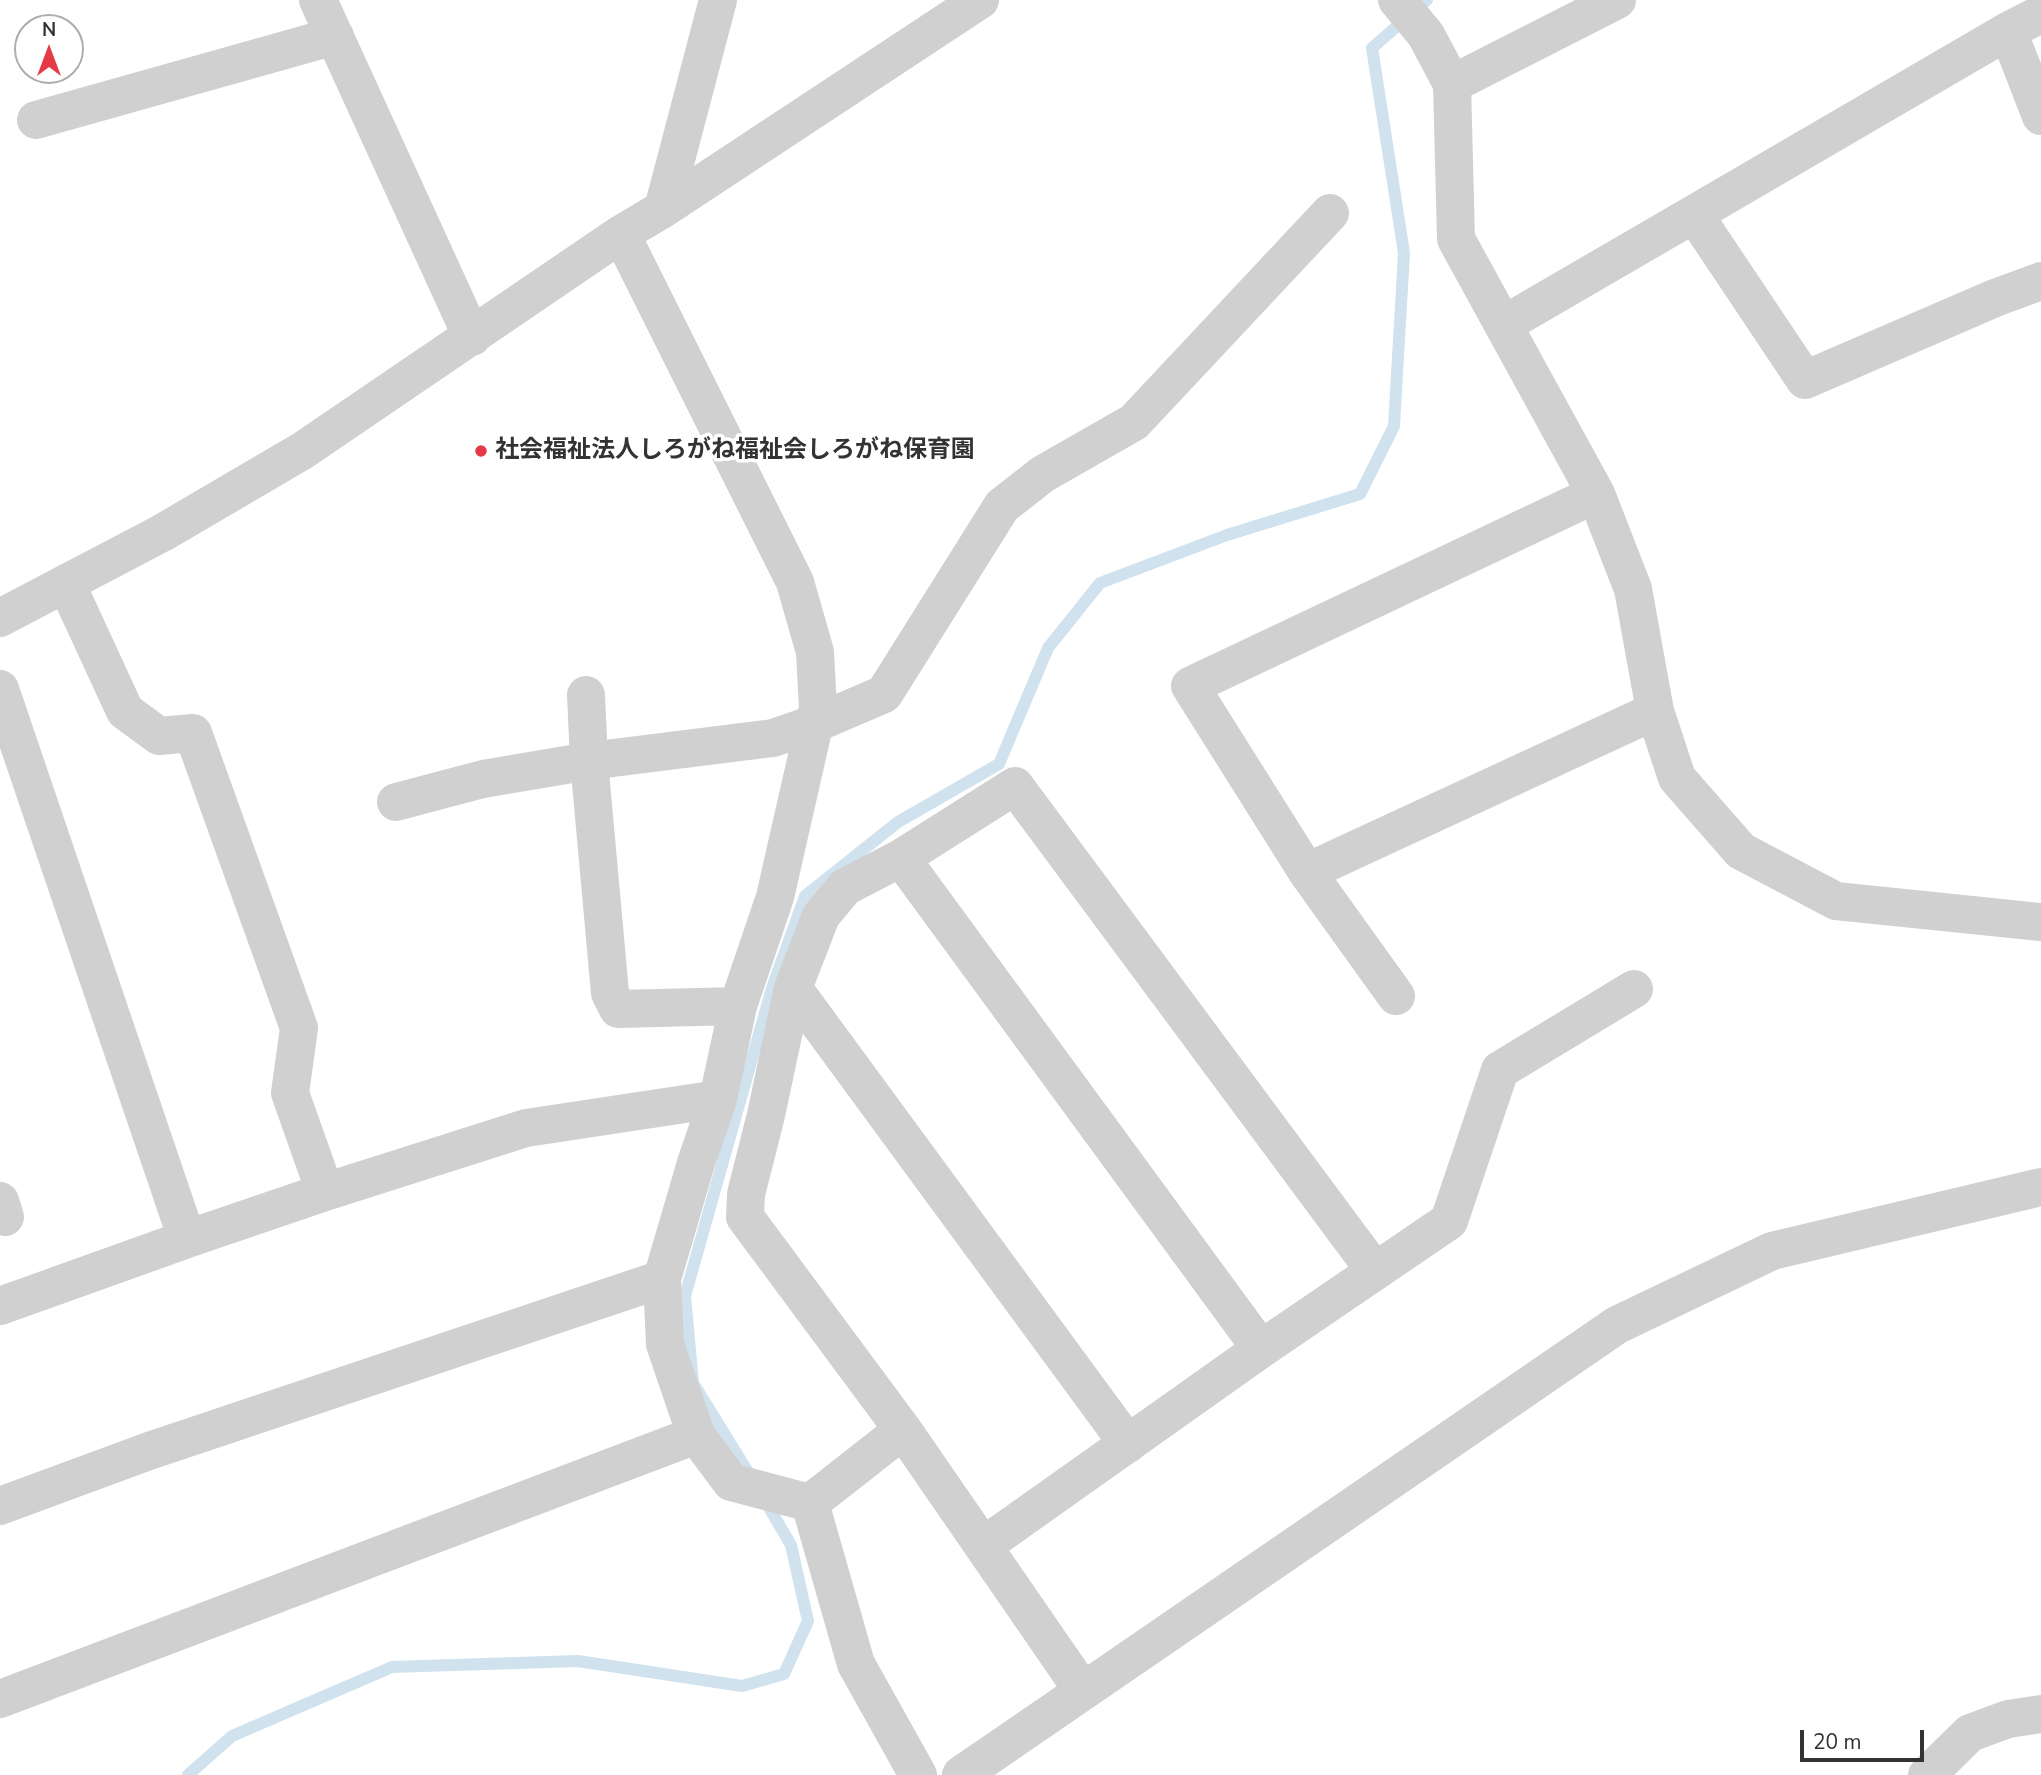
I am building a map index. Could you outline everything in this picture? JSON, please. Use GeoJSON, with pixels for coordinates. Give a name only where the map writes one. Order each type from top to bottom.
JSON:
{"type":"FeatureCollection","features":[{"type":"Feature","properties":{"kind":"street"},"geometry":{"type":"LineString","coordinates":[[318,0],[472,337]]}},
{"type":"Feature","properties":{"kind":"street"},"geometry":{"type":"LineString","coordinates":[[663,209],[718,0]]}},
{"type":"Feature","properties":{"kind":"street"},"geometry":{"type":"LineString","coordinates":[[0,618],[162,533],[302,452],[621,234],[980,0]]}},
{"type":"Feature","properties":{"kind":"street"},"geometry":{"type":"LineString","coordinates":[[1397,0],[1426,35],[1452,83],[1457,239],[1596,494],[1633,589],[1655,711],[1677,778],[1741,851],[1836,901],[2041,922]]}},
{"type":"Feature","properties":{"kind":"street"},"geometry":{"type":"LineString","coordinates":[[1452,83],[1617,0]]}},
{"type":"Feature","properties":{"kind":"street"},"geometry":{"type":"LineString","coordinates":[[1503,325],[2024,22],[2041,116]]}},
{"type":"Feature","properties":{"kind":"street"},"geometry":{"type":"LineString","coordinates":[[36,120],[335,36]]}},
{"type":"Feature","properties":{"kind":"street"},"geometry":{"type":"LineString","coordinates":[[396,802],[483,779],[589,761],[773,738],[884,694],[1002,506],[1043,474],[1134,422],[1330,213]]}},
{"type":"Feature","properties":{"kind":"street"},"geometry":{"type":"LineString","coordinates":[[1694,214],[1805,380],[1995,298],[2041,281]]}},
{"type":"Feature","properties":{"kind":"street"},"geometry":{"type":"LineString","coordinates":[[621,234],[795,582],[815,652],[818,708],[775,897],[738,1006],[718,1100],[696,1163],[662,1279],[665,1344],[696,1435],[731,1482],[810,1503]]}},
{"type":"Feature","properties":{"kind":"street"},"geometry":{"type":"LineString","coordinates":[[1396,996],[1307,872],[1190,686],[1596,494]]}},
{"type":"Feature","properties":{"kind":"street"},"geometry":{"type":"LineString","coordinates":[[66,583],[125,711],[159,736],[193,733],[299,1028],[290,1093],[325,1192]]}},
{"type":"Feature","properties":{"kind":"street"},"geometry":{"type":"LineString","coordinates":[[0,689],[187,1239]]}},
{"type":"Feature","properties":{"kind":"street"},"geometry":{"type":"LineString","coordinates":[[586,695],[589,761],[610,993],[618,1009],[738,1006]]}},
{"type":"Feature","properties":{"kind":"street"},"geometry":{"type":"LineString","coordinates":[[1307,872],[1655,711]]}},
{"type":"Feature","properties":{"kind":"street"},"geometry":{"type":"LineString","coordinates":[[1083,1691],[903,1430],[745,1217],[746,1194],[793,988],[821,916],[845,887],[901,858],[1015,786],[1375,1271]]}},
{"type":"Feature","properties":{"kind":"street"},"geometry":{"type":"LineString","coordinates":[[901,858],[1261,1349]]}},
{"type":"Feature","properties":{"kind":"street"},"geometry":{"type":"LineString","coordinates":[[793,988],[1128,1444]]}},
{"type":"Feature","properties":{"kind":"street"},"geometry":{"type":"LineString","coordinates":[[983,1546],[1261,1349],[1449,1221],[1500,1070],[1634,989]]}},
{"type":"Feature","properties":{"kind":"street"},"geometry":{"type":"LineString","coordinates":[[0,1306],[325,1192],[526,1128],[718,1100]]}},
{"type":"Feature","properties":{"kind":"street"},"geometry":{"type":"LineString","coordinates":[[961,1775],[1617,1325],[1772,1251],[2041,1187]]}},
{"type":"Feature","properties":{"kind":"street"},"geometry":{"type":"LineString","coordinates":[[0,1506],[149,1451],[662,1279]]}},
{"type":"Feature","properties":{"kind":"street"},"geometry":{"type":"LineString","coordinates":[[810,1503],[903,1430]]}},
{"type":"Feature","properties":{"kind":"street"},"geometry":{"type":"LineString","coordinates":[[0,1699],[696,1435]]}},
{"type":"Feature","properties":{"kind":"street"},"geometry":{"type":"LineString","coordinates":[[810,1503],[856,1664],[918,1775]]}},
{"type":"Feature","properties":{"kind":"street"},"geometry":{"type":"LineString","coordinates":[[1927,1775],[1970,1733],[2008,1719],[2041,1714]]}},
{"type":"Feature","properties":{"kind":"waterway"},"geometry":{"type":"LineString","coordinates":[[751,1477],[693,1383],[685,1296],[772,988],[805,896],[898,822],[999,764],[1048,648],[1100,583],[1227,535],[1360,494],[1394,426],[1404,253],[1372,48],[1427,0]]}},
{"type":"Feature","properties":{"kind":"waterway"},"geometry":{"type":"LineString","coordinates":[[188,1775],[232,1736],[392,1667],[578,1661],[742,1686],[784,1674],[808,1621],[791,1545],[764,1499]]}},
{"type":"Feature","properties":{"kind":"place","name":"社会福祉法人しろがね福祉会しろがね保育園"},"geometry":{"type":"Point","coordinates":[481,451]}}]}
